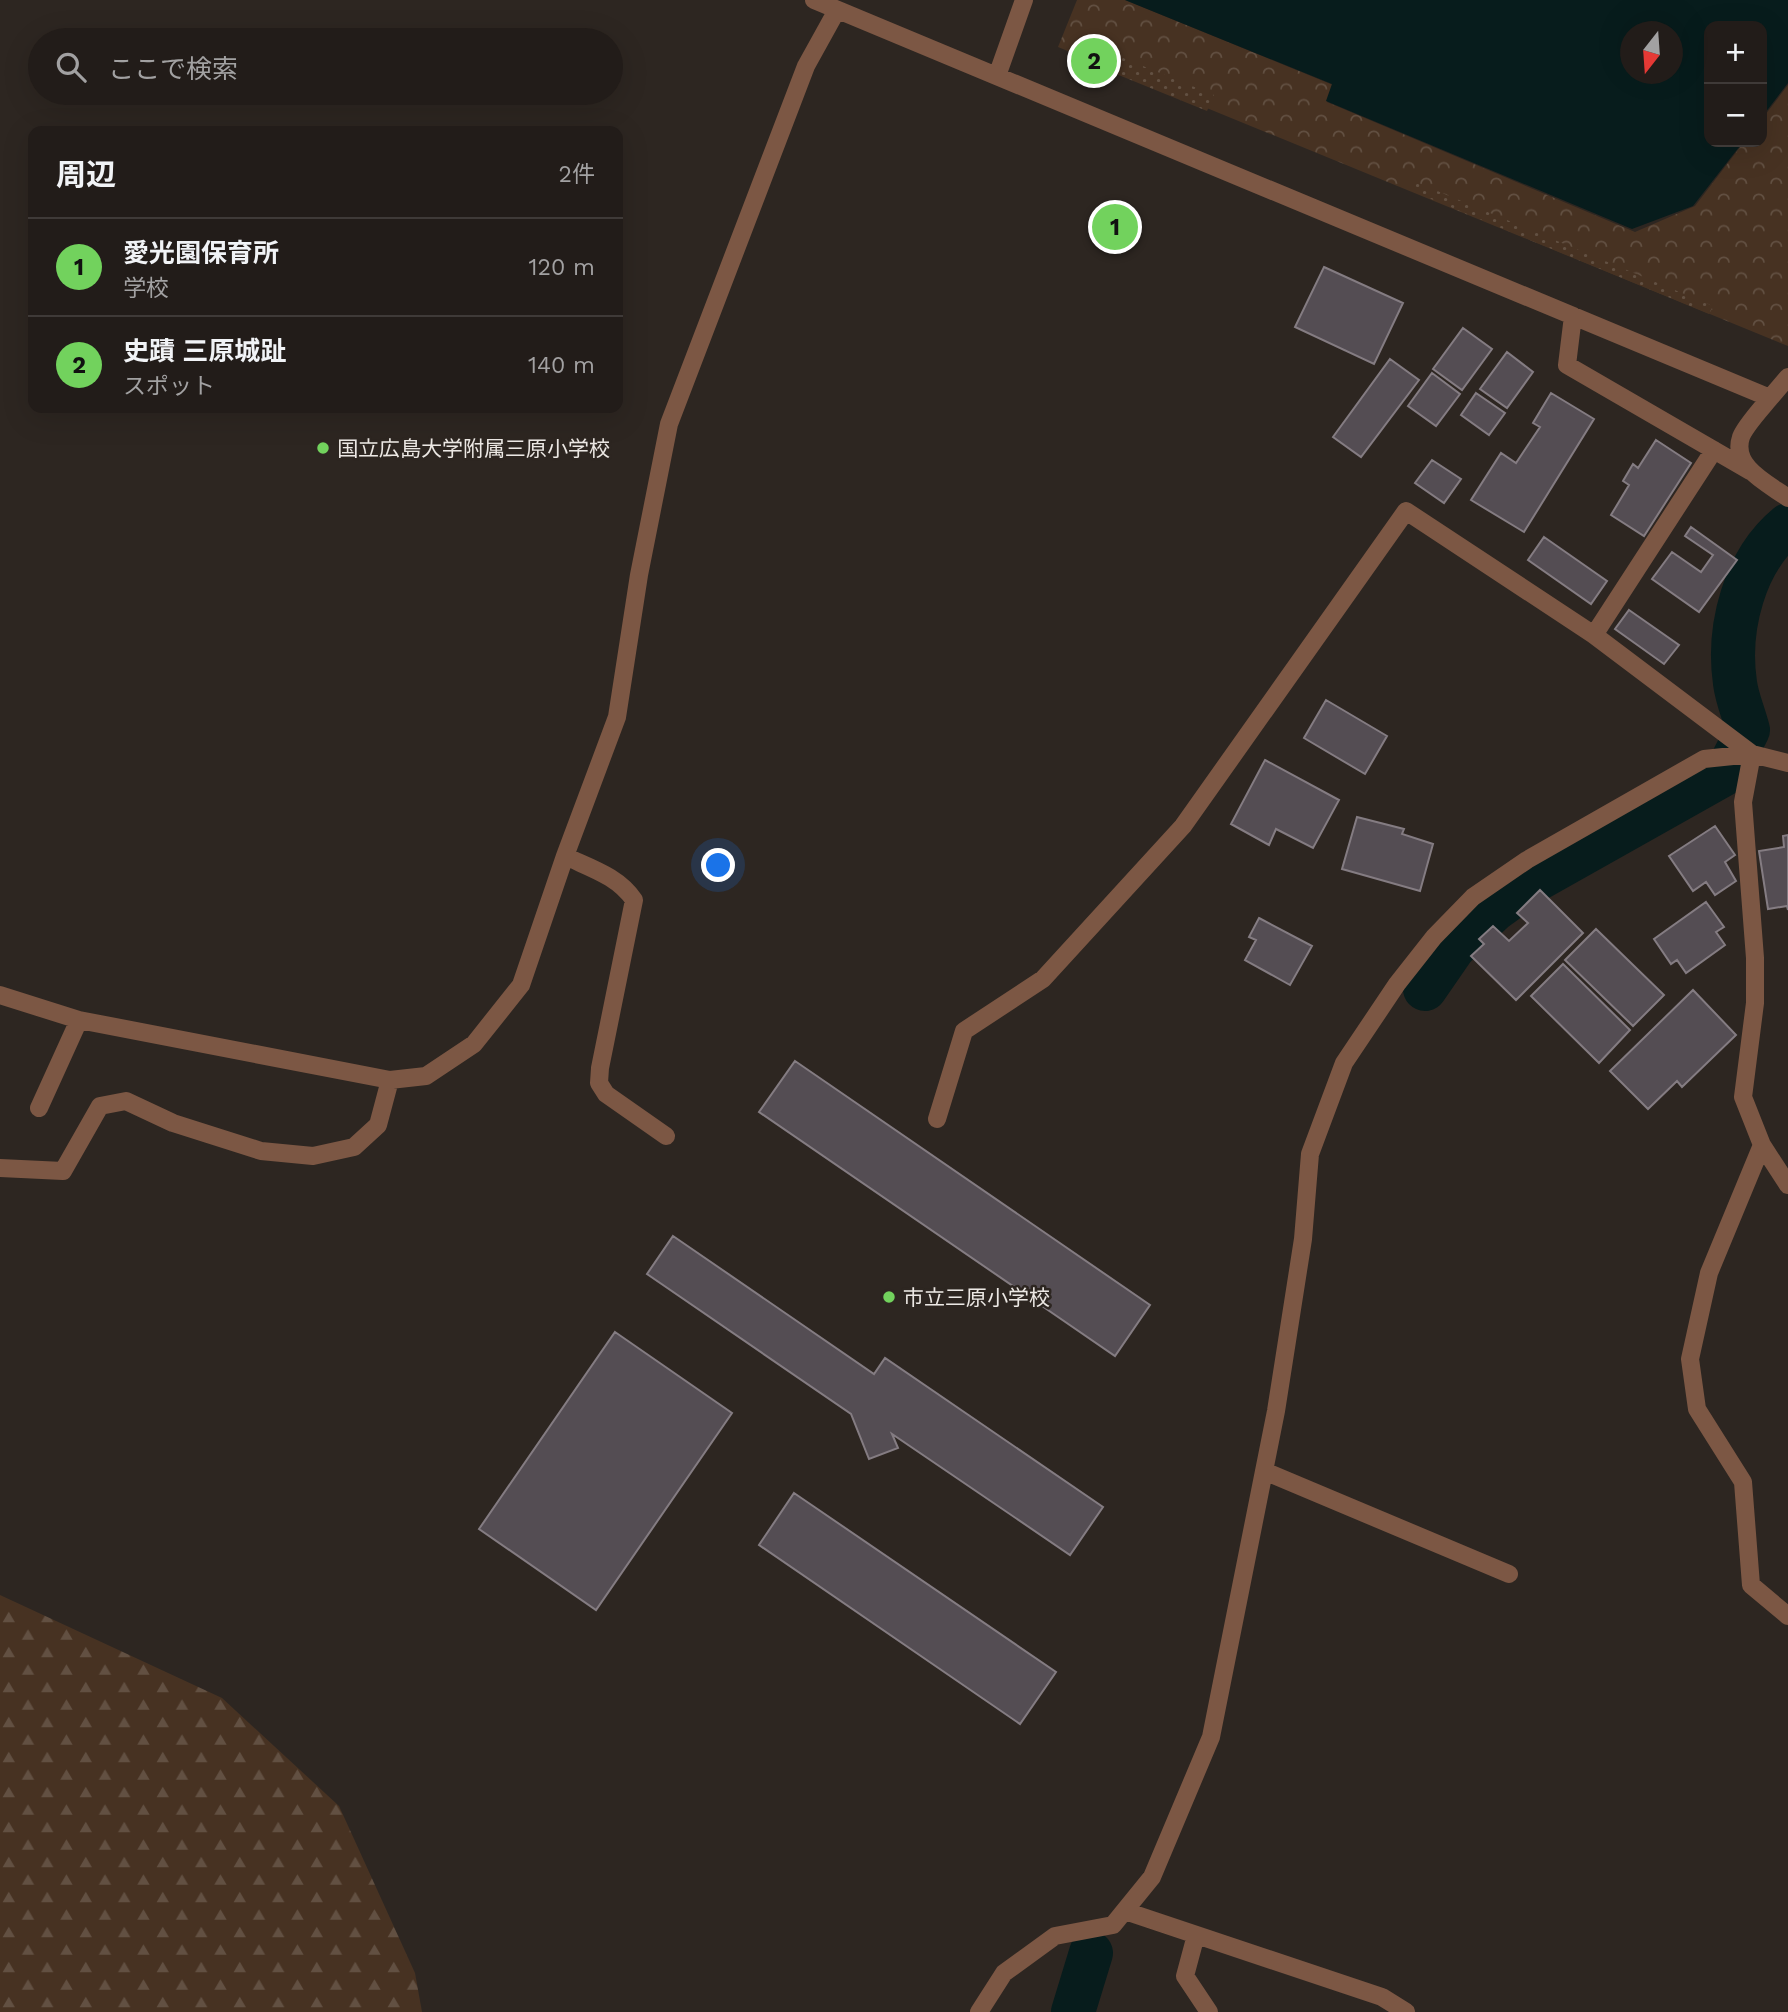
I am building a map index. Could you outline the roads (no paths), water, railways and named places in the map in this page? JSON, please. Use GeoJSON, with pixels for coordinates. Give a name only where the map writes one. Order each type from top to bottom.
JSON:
{"type":"FeatureCollection","features":[{"type":"Feature","properties":{"kind":"street"},"geometry":{"type":"LineString","coordinates":[[814,0],[1770,398]]}},
{"type":"Feature","properties":{"kind":"street"},"geometry":{"type":"LineString","coordinates":[[998,76],[1024,0]]}},
{"type":"Feature","properties":{"kind":"street"},"geometry":{"type":"LineString","coordinates":[[0,995],[79,1020],[390,1080],[426,1076],[474,1044],[521,985],[617,717],[639,575],[670,424],[806,66],[837,10]]}},
{"type":"Feature","properties":{"kind":"street"},"geometry":{"type":"LineString","coordinates":[[1573,316],[1567,365],[1750,471],[1788,498]]}},
{"type":"Feature","properties":{"kind":"street"},"geometry":{"type":"LineString","coordinates":[[1750,471],[1739,449],[1741,436],[1788,377]]}},
{"type":"Feature","properties":{"kind":"street"},"geometry":{"type":"LineString","coordinates":[[1594,635],[1714,450]]}},
{"type":"Feature","properties":{"kind":"street"},"geometry":{"type":"LineString","coordinates":[[937,1119],[964,1031],[1043,979],[1183,826],[1406,511],[1594,635],[1752,754]]}},
{"type":"Feature","properties":{"kind":"street"},"geometry":{"type":"LineString","coordinates":[[1752,754],[1743,802],[1755,958],[1755,1003],[1743,1097],[1762,1145],[1788,1185]]}},
{"type":"Feature","properties":{"kind":"street"},"geometry":{"type":"LineString","coordinates":[[979,2012],[1004,1973],[1055,1936],[1113,1925],[1125,1911],[1152,1877],[1211,1737],[1264,1471],[1303,1239],[1310,1154],[1344,1063],[1397,984],[1434,937],[1473,897],[1527,860],[1704,759],[1752,754],[1788,763]]}},
{"type":"Feature","properties":{"kind":"street"},"geometry":{"type":"LineString","coordinates":[[565,856],[606,875],[626,888],[634,900],[599,1083],[606,1094],[666,1136]]}},
{"type":"Feature","properties":{"kind":"street"},"geometry":{"type":"LineString","coordinates":[[39,1108],[79,1020]]}},
{"type":"Feature","properties":{"kind":"street"},"geometry":{"type":"LineString","coordinates":[[0,1168],[63,1171],[100,1106],[126,1101],[173,1123],[261,1151],[313,1156],[354,1147],[378,1125],[390,1080]]}},
{"type":"Feature","properties":{"kind":"street"},"geometry":{"type":"LineString","coordinates":[[1762,1145],[1709,1273],[1690,1359],[1697,1409],[1743,1482],[1751,1585],[1788,1616]]}},
{"type":"Feature","properties":{"kind":"street"},"geometry":{"type":"LineString","coordinates":[[1264,1471],[1509,1574]]}},
{"type":"Feature","properties":{"kind":"street"},"geometry":{"type":"LineString","coordinates":[[1125,1911],[1382,1997],[1406,2012]]}},
{"type":"Feature","properties":{"kind":"street"},"geometry":{"type":"LineString","coordinates":[[1196,1935],[1185,1976],[1209,2012]]}},
{"type":"Feature","properties":{"kind":"water"},"geometry":{"type":"Polygon","coordinates":[[[1125,0],[1788,0],[1788,83],[1767,110],[1767,21],[1704,21],[1704,147],[1739,147],[1693,206],[1632,229],[1326,101],[1332,84],[1125,0]]]}},
{"type":"Feature","properties":{"kind":"waterway"},"geometry":{"type":"LineString","coordinates":[[1425,989],[1454,947],[1494,910],[1534,881],[1726,773],[1748,730],[1736,689],[1733,662],[1742,597],[1760,557],[1788,525]]}},
{"type":"Feature","properties":{"kind":"waterway"},"geometry":{"type":"LineString","coordinates":[[1073,2012],[1091,1953]]}},
{"type":"Feature","properties":{"kind":"place","name":"史蹟 三原城趾"},"geometry":{"type":"Point","coordinates":[1094,61]}},
{"type":"Feature","properties":{"kind":"place","name":"愛光園保育所"},"geometry":{"type":"Point","coordinates":[1115,227]}},
{"type":"Feature","properties":{"kind":"place","name":"国立広島大学附属三原小学校"},"geometry":{"type":"Point","coordinates":[323,448]}},
{"type":"Feature","properties":{"kind":"place","name":"市立三原小学校"},"geometry":{"type":"Point","coordinates":[889,1297]}}]}
